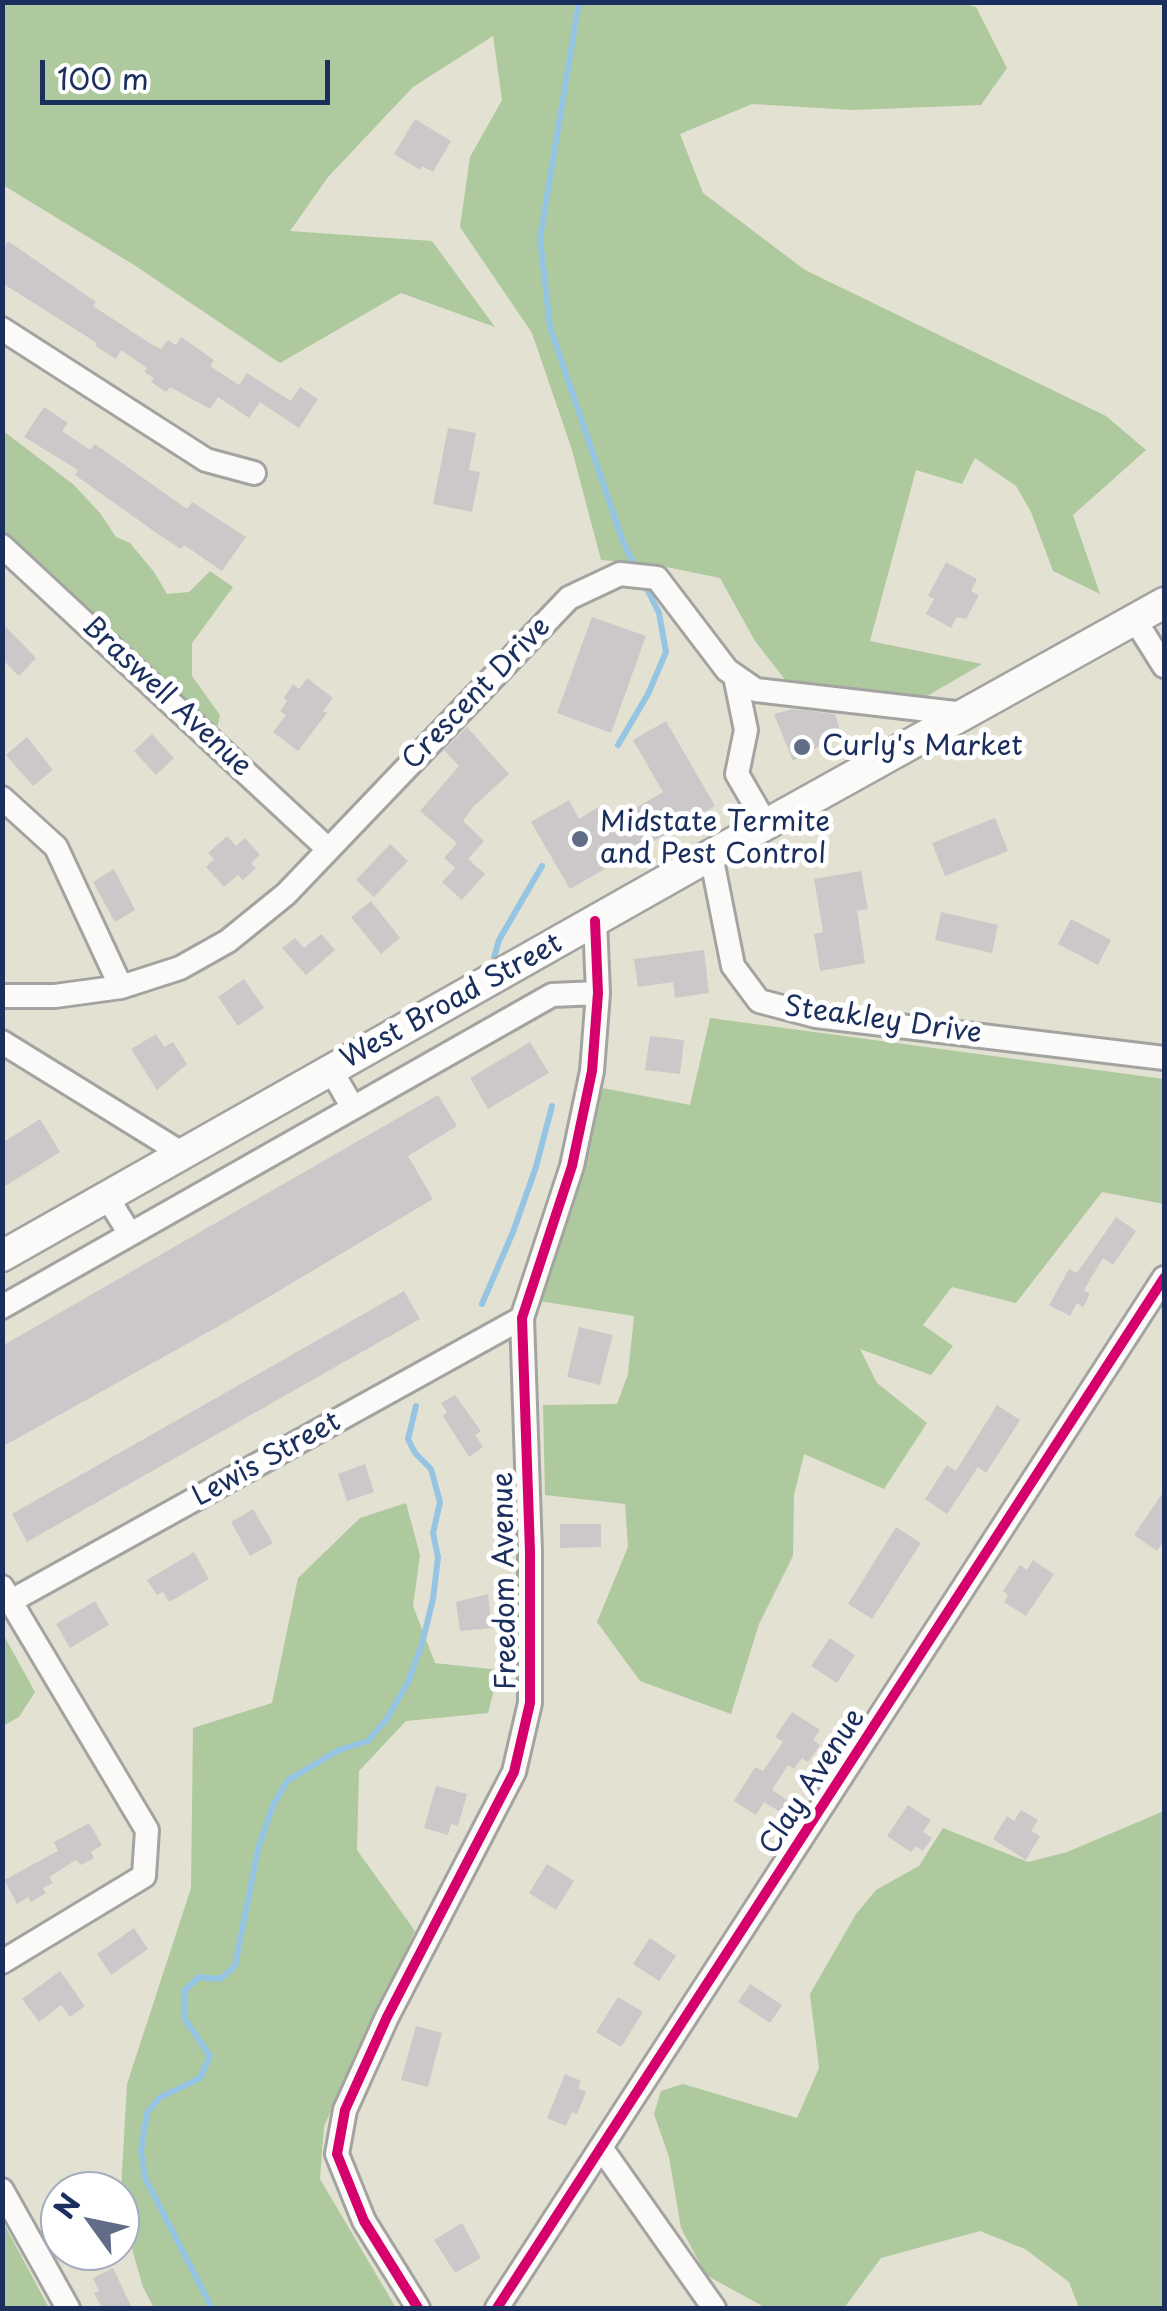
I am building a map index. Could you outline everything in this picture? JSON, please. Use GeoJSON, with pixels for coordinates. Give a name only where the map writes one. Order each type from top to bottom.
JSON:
{"type":"FeatureCollection","features":[{"type":"Feature","properties":{"kind":"main road","name":"West Broad Street"},"geometry":{"type":"LineString","coordinates":[[2,1256],[711,854],[1164,603]]}},
{"type":"Feature","properties":{"kind":"street"},"geometry":{"type":"LineString","coordinates":[[2,329],[206,460],[254,473]]}},
{"type":"Feature","properties":{"kind":"street","name":"Braswell Avenue"},"geometry":{"type":"LineString","coordinates":[[2,546],[328,849]]}},
{"type":"Feature","properties":{"kind":"street","name":"Crescent Drive"},"geometry":{"type":"LineString","coordinates":[[2,996],[55,996],[121,987],[180,968],[228,941],[286,894],[569,598],[620,574],[657,578],[726,670],[756,690],[964,714]]}},
{"type":"Feature","properties":{"kind":"street"},"geometry":{"type":"LineString","coordinates":[[1135,620],[1164,666]]}},
{"type":"Feature","properties":{"kind":"street"},"geometry":{"type":"LineString","coordinates":[[735,676],[746,730],[737,774],[766,824]]}},
{"type":"Feature","properties":{"kind":"street"},"geometry":{"type":"LineString","coordinates":[[746,730],[774,692]]}},
{"type":"Feature","properties":{"kind":"street"},"geometry":{"type":"LineString","coordinates":[[2,798],[56,847],[121,987]]}},
{"type":"Feature","properties":{"kind":"street","name":"Steakley Drive"},"geometry":{"type":"LineString","coordinates":[[711,854],[732,966],[758,1001],[816,1016],[1164,1058]]}},
{"type":"Feature","properties":{"kind":"street","name":"Freedom Avenue"},"geometry":{"type":"LineString","coordinates":[[418,2308],[364,2220],[337,2154],[345,2110],[387,2018],[514,1772],[530,1703],[530,1552],[522,1318],[572,1166],[592,1071],[598,993],[595,921]]}},
{"type":"Feature","properties":{"kind":"street"},"geometry":{"type":"LineString","coordinates":[[2,1307],[552,996],[598,993]]}},
{"type":"Feature","properties":{"kind":"street"},"geometry":{"type":"LineString","coordinates":[[2,1042],[183,1154]]}},
{"type":"Feature","properties":{"kind":"street"},"geometry":{"type":"LineString","coordinates":[[331,1070],[353,1108]]}},
{"type":"Feature","properties":{"kind":"street"},"geometry":{"type":"LineString","coordinates":[[107,1197],[130,1234]]}},
{"type":"Feature","properties":{"kind":"street","name":"Clay Avenue"},"geometry":{"type":"LineString","coordinates":[[497,2308],[1164,1278]]}},
{"type":"Feature","properties":{"kind":"street","name":"Lewis Street"},"geometry":{"type":"LineString","coordinates":[[7,1594],[522,1318]]}},
{"type":"Feature","properties":{"kind":"street"},"geometry":{"type":"LineString","coordinates":[[2,1962],[144,1876],[147,1830],[7,1594]]}},
{"type":"Feature","properties":{"kind":"street"},"geometry":{"type":"LineString","coordinates":[[602,2149],[714,2308]]}},
{"type":"Feature","properties":{"kind":"street"},"geometry":{"type":"LineString","coordinates":[[2,2190],[68,2308]]}},
{"type":"Feature","properties":{"kind":"green space"},"geometry":{"type":"Polygon","coordinates":[[[959,2],[976,7],[1007,68],[981,105],[852,110],[752,104],[680,134],[703,193],[805,270],[1106,416],[1146,450],[1073,515],[1100,594],[1053,571],[1031,512],[1016,486],[975,458],[962,484],[916,470],[870,641],[982,664],[927,696],[786,681],[755,641],[720,578],[652,564],[601,560],[572,450],[532,333],[460,227],[470,157],[502,100],[493,36],[413,87],[328,177],[290,231],[432,241],[495,327],[401,293],[280,363],[134,265],[3,185],[3,3],[959,2]]]}},
{"type":"Feature","properties":{"kind":"green space"},"geometry":{"type":"Polygon","coordinates":[[[2,430],[74,485],[116,537],[130,543],[167,594],[189,592],[210,571],[233,587],[192,643],[192,676],[220,715],[216,734],[3,536],[2,430]]]}},
{"type":"Feature","properties":{"kind":"green space"},"geometry":{"type":"Polygon","coordinates":[[[710,1018],[1164,1079],[1164,1204],[1102,1192],[1016,1303],[952,1287],[923,1325],[953,1346],[931,1375],[860,1349],[877,1383],[927,1423],[884,1489],[804,1454],[794,1495],[793,1556],[759,1624],[731,1714],[640,1681],[597,1622],[628,1547],[625,1504],[545,1495],[543,1405],[617,1404],[628,1374],[634,1316],[539,1301],[603,1088],[690,1105],[710,1018]]]}},
{"type":"Feature","properties":{"kind":"green space"},"geometry":{"type":"Polygon","coordinates":[[[406,1503],[420,1555],[413,1606],[435,1663],[499,1670],[488,1713],[406,1721],[359,1771],[357,1850],[415,1931],[324,2126],[320,2179],[396,2308],[154,2308],[138,2271],[140,2171],[122,2171],[127,2084],[191,1888],[193,1728],[272,1703],[298,1578],[360,1518],[406,1503]]]}},
{"type":"Feature","properties":{"kind":"green space"},"geometry":{"type":"Polygon","coordinates":[[[3,1634],[35,1692],[19,1717],[3,1726],[3,1634]]]}},
{"type":"Feature","properties":{"kind":"green space"},"geometry":{"type":"Polygon","coordinates":[[[1164,1811],[1164,2308],[1079,2308],[1069,2282],[1025,2249],[980,2231],[881,2258],[844,2308],[766,2308],[706,2275],[681,2228],[669,2157],[654,2114],[661,2091],[683,2084],[797,2118],[819,2068],[810,1994],[856,1914],[876,1890],[919,1866],[943,1828],[1028,1862],[1067,1852],[1164,1811]]]}},
{"type":"Feature","properties":{"kind":"green space"},"geometry":{"type":"Polygon","coordinates":[[[3,2222],[49,2308],[3,2308],[3,2222]]]}},
{"type":"Feature","properties":{"kind":"building"},"geometry":{"type":"Polygon","coordinates":[[[415,119],[451,141],[433,172],[422,166],[420,170],[394,154],[415,119]]]}},
{"type":"Feature","properties":{"kind":"building"},"geometry":{"type":"Polygon","coordinates":[[[8,241],[96,302],[93,306],[151,344],[161,349],[168,340],[176,345],[181,337],[214,360],[210,366],[239,385],[247,373],[291,401],[300,387],[318,399],[299,428],[260,402],[249,418],[218,397],[210,409],[170,387],[166,392],[151,382],[154,378],[144,372],[147,368],[121,350],[116,359],[2,283],[2,250],[8,241]]]}},
{"type":"Feature","properties":{"kind":"building"},"geometry":{"type":"Polygon","coordinates":[[[44,407],[68,423],[62,431],[90,450],[95,444],[187,509],[192,502],[246,537],[222,571],[184,545],[181,549],[158,534],[75,475],[78,470],[24,437],[44,407]]]}},
{"type":"Feature","properties":{"kind":"building"},"geometry":{"type":"Polygon","coordinates":[[[448,428],[476,433],[469,470],[480,472],[472,512],[433,504],[448,428]]]}},
{"type":"Feature","properties":{"kind":"building"},"geometry":{"type":"Polygon","coordinates":[[[946,562],[977,579],[971,591],[979,595],[966,619],[957,617],[951,628],[926,614],[934,599],[928,596],[946,562]]]}},
{"type":"Feature","properties":{"kind":"building"},"geometry":{"type":"Polygon","coordinates":[[[592,617],[646,636],[611,733],[557,713],[592,617]]]}},
{"type":"Feature","properties":{"kind":"building"},"geometry":{"type":"Polygon","coordinates":[[[2,623],[36,658],[19,676],[2,659],[2,623]]]}},
{"type":"Feature","properties":{"kind":"building"},"geometry":{"type":"Polygon","coordinates":[[[307,678],[333,698],[323,711],[327,713],[298,751],[273,732],[286,715],[280,711],[287,701],[284,698],[293,684],[299,689],[307,678]]]}},
{"type":"Feature","properties":{"kind":"building","name":"Curly's Market"},"geometry":{"type":"Polygon","coordinates":[[[793,709],[835,714],[841,734],[793,761],[774,714],[793,709]]]}},
{"type":"Feature","properties":{"kind":"building"},"geometry":{"type":"Polygon","coordinates":[[[666,721],[715,806],[570,889],[531,822],[569,800],[579,819],[600,806],[610,823],[663,792],[633,740],[666,721]]]}},
{"type":"Feature","properties":{"kind":"building"},"geometry":{"type":"Polygon","coordinates":[[[467,727],[509,774],[463,821],[484,841],[468,859],[485,874],[462,900],[442,882],[455,868],[444,858],[457,843],[420,811],[459,766],[444,750],[467,727]]]}},
{"type":"Feature","properties":{"kind":"building"},"geometry":{"type":"Polygon","coordinates":[[[152,734],[174,758],[156,775],[134,751],[152,734]]]}},
{"type":"Feature","properties":{"kind":"building"},"geometry":{"type":"Polygon","coordinates":[[[27,737],[53,770],[33,786],[6,755],[27,737]]]}},
{"type":"Feature","properties":{"kind":"building"},"geometry":{"type":"Polygon","coordinates":[[[995,818],[1008,851],[945,876],[932,843],[995,818]]]}},
{"type":"Feature","properties":{"kind":"building"},"geometry":{"type":"Polygon","coordinates":[[[227,836],[236,846],[245,838],[260,855],[251,863],[256,868],[243,880],[238,875],[224,887],[206,867],[214,859],[208,853],[227,836]]]}},
{"type":"Feature","properties":{"kind":"building"},"geometry":{"type":"Polygon","coordinates":[[[390,844],[408,861],[374,897],[356,880],[390,844]]]}},
{"type":"Feature","properties":{"kind":"building"},"geometry":{"type":"Polygon","coordinates":[[[114,869],[135,910],[115,922],[93,882],[114,869]]]}},
{"type":"Feature","properties":{"kind":"building"},"geometry":{"type":"Polygon","coordinates":[[[861,871],[868,909],[857,911],[865,963],[820,971],[814,934],[823,932],[814,879],[861,871]]]}},
{"type":"Feature","properties":{"kind":"building"},"geometry":{"type":"Polygon","coordinates":[[[371,901],[400,938],[381,954],[351,917],[371,901]]]}},
{"type":"Feature","properties":{"kind":"building"},"geometry":{"type":"Polygon","coordinates":[[[941,912],[998,925],[992,953],[935,940],[941,912]]]}},
{"type":"Feature","properties":{"kind":"building"},"geometry":{"type":"Polygon","coordinates":[[[1071,919],[1111,940],[1098,965],[1058,944],[1071,919]]]}},
{"type":"Feature","properties":{"kind":"building"},"geometry":{"type":"Polygon","coordinates":[[[321,934],[335,950],[306,975],[282,948],[295,938],[304,948],[321,934]]]}},
{"type":"Feature","properties":{"kind":"building"},"geometry":{"type":"Polygon","coordinates":[[[704,950],[709,993],[675,998],[673,982],[638,987],[634,959],[704,950]]]}},
{"type":"Feature","properties":{"kind":"building"},"geometry":{"type":"Polygon","coordinates":[[[244,979],[264,1008],[238,1026],[218,997],[244,979]]]}},
{"type":"Feature","properties":{"kind":"building"},"geometry":{"type":"Polygon","coordinates":[[[156,1034],[164,1047],[173,1042],[187,1064],[157,1090],[131,1049],[156,1034]]]}},
{"type":"Feature","properties":{"kind":"building"},"geometry":{"type":"Polygon","coordinates":[[[650,1036],[684,1040],[680,1074],[645,1070],[650,1036]]]}},
{"type":"Feature","properties":{"kind":"building"},"geometry":{"type":"Polygon","coordinates":[[[530,1042],[549,1073],[488,1109],[470,1078],[530,1042]]]}},
{"type":"Feature","properties":{"kind":"building"},"geometry":{"type":"Polygon","coordinates":[[[438,1095],[457,1126],[408,1156],[433,1199],[235,1317],[2,1447],[2,1346],[438,1095]]]}},
{"type":"Feature","properties":{"kind":"building"},"geometry":{"type":"Polygon","coordinates":[[[40,1119],[60,1152],[2,1188],[2,1143],[40,1119]]]}},
{"type":"Feature","properties":{"kind":"building"},"geometry":{"type":"Polygon","coordinates":[[[1116,1217],[1136,1231],[1113,1265],[1103,1258],[1084,1290],[1090,1294],[1083,1307],[1077,1303],[1070,1316],[1049,1305],[1069,1269],[1077,1273],[1116,1217]]]}},
{"type":"Feature","properties":{"kind":"building"},"geometry":{"type":"Polygon","coordinates":[[[404,1291],[420,1319],[27,1542],[12,1514],[404,1291]]]}},
{"type":"Feature","properties":{"kind":"building"},"geometry":{"type":"Polygon","coordinates":[[[579,1327],[613,1335],[600,1385],[567,1377],[579,1327]]]}},
{"type":"Feature","properties":{"kind":"building"},"geometry":{"type":"Polygon","coordinates":[[[455,1395],[481,1431],[475,1435],[483,1447],[469,1457],[443,1416],[447,1412],[441,1403],[455,1395]]]}},
{"type":"Feature","properties":{"kind":"building"},"geometry":{"type":"Polygon","coordinates":[[[997,1405],[1020,1420],[986,1473],[978,1467],[947,1514],[925,1499],[947,1465],[956,1471],[997,1405]]]}},
{"type":"Feature","properties":{"kind":"building"},"geometry":{"type":"Polygon","coordinates":[[[365,1464],[374,1492],[347,1501],[338,1474],[365,1464]]]}},
{"type":"Feature","properties":{"kind":"building"},"geometry":{"type":"Polygon","coordinates":[[[1164,1491],[1164,1540],[1157,1551],[1134,1535],[1164,1491]]]}},
{"type":"Feature","properties":{"kind":"building"},"geometry":{"type":"Polygon","coordinates":[[[253,1509],[273,1543],[250,1556],[231,1522],[253,1509]]]}},
{"type":"Feature","properties":{"kind":"building"},"geometry":{"type":"Polygon","coordinates":[[[560,1524],[601,1524],[601,1547],[560,1548],[560,1524]]]}},
{"type":"Feature","properties":{"kind":"building"},"geometry":{"type":"Polygon","coordinates":[[[896,1527],[921,1543],[872,1619],[848,1604],[896,1527]]]}},
{"type":"Feature","properties":{"kind":"building"},"geometry":{"type":"Polygon","coordinates":[[[194,1552],[209,1579],[169,1602],[163,1592],[157,1595],[147,1580],[194,1552]]]}},
{"type":"Feature","properties":{"kind":"building"},"geometry":{"type":"Polygon","coordinates":[[[1033,1560],[1054,1574],[1026,1616],[1004,1602],[1008,1595],[1003,1591],[1020,1565],[1027,1570],[1033,1560]]]}},
{"type":"Feature","properties":{"kind":"building"},"geometry":{"type":"Polygon","coordinates":[[[488,1594],[492,1628],[460,1631],[456,1602],[488,1594]]]}},
{"type":"Feature","properties":{"kind":"building"},"geometry":{"type":"Polygon","coordinates":[[[95,1601],[109,1625],[70,1648],[56,1624],[95,1601]]]}},
{"type":"Feature","properties":{"kind":"building"},"geometry":{"type":"Polygon","coordinates":[[[830,1638],[855,1655],[837,1683],[811,1666],[830,1638]]]}},
{"type":"Feature","properties":{"kind":"building"},"geometry":{"type":"Polygon","coordinates":[[[792,1712],[820,1730],[813,1740],[820,1745],[808,1762],[802,1758],[794,1769],[788,1765],[772,1790],[799,1808],[792,1819],[764,1802],[756,1815],[734,1801],[755,1767],[763,1771],[783,1742],[775,1737],[792,1712]]]}},
{"type":"Feature","properties":{"kind":"building"},"geometry":{"type":"Polygon","coordinates":[[[436,1786],[467,1794],[458,1826],[451,1824],[448,1835],[424,1828],[436,1786]]]}},
{"type":"Feature","properties":{"kind":"building"},"geometry":{"type":"Polygon","coordinates":[[[908,1805],[931,1820],[923,1832],[932,1838],[923,1851],[916,1846],[911,1852],[887,1836],[908,1805]]]}},
{"type":"Feature","properties":{"kind":"building"},"geometry":{"type":"Polygon","coordinates":[[[1021,1810],[1038,1820],[1031,1831],[1040,1836],[1026,1860],[993,1839],[1007,1816],[1014,1821],[1021,1810]]]}},
{"type":"Feature","properties":{"kind":"building"},"geometry":{"type":"Polygon","coordinates":[[[89,1823],[102,1845],[91,1852],[94,1858],[81,1865],[76,1860],[49,1877],[53,1883],[43,1888],[46,1893],[31,1902],[28,1897],[17,1904],[4,1880],[58,1851],[54,1842],[89,1823]]]}},
{"type":"Feature","properties":{"kind":"building"},"geometry":{"type":"Polygon","coordinates":[[[547,1864],[574,1881],[556,1910],[529,1893],[547,1864]]]}},
{"type":"Feature","properties":{"kind":"building"},"geometry":{"type":"Polygon","coordinates":[[[134,1928],[148,1949],[111,1975],[97,1954],[134,1928]]]}},
{"type":"Feature","properties":{"kind":"building"},"geometry":{"type":"Polygon","coordinates":[[[650,1938],[676,1956],[659,1981],[633,1964],[650,1938]]]}},
{"type":"Feature","properties":{"kind":"building"},"geometry":{"type":"Polygon","coordinates":[[[60,1971],[85,2006],[70,2017],[61,2005],[39,2022],[22,1999],[60,1971]]]}},
{"type":"Feature","properties":{"kind":"building"},"geometry":{"type":"Polygon","coordinates":[[[750,1984],[782,2005],[770,2023],[738,2002],[750,1984]]]}},
{"type":"Feature","properties":{"kind":"building"},"geometry":{"type":"Polygon","coordinates":[[[618,1997],[643,2012],[621,2047],[596,2032],[618,1997]]]}},
{"type":"Feature","properties":{"kind":"building"},"geometry":{"type":"Polygon","coordinates":[[[416,2026],[442,2033],[428,2087],[401,2080],[416,2026]]]}},
{"type":"Feature","properties":{"kind":"building"},"geometry":{"type":"Polygon","coordinates":[[[565,2074],[581,2081],[578,2088],[586,2092],[577,2114],[572,2112],[566,2126],[547,2118],[565,2074]]]}},
{"type":"Feature","properties":{"kind":"building"},"geometry":{"type":"Polygon","coordinates":[[[462,2223],[481,2258],[455,2273],[434,2240],[462,2223]]]}},
{"type":"Feature","properties":{"kind":"building"},"geometry":{"type":"Polygon","coordinates":[[[114,2271],[132,2308],[102,2308],[94,2293],[99,2291],[93,2278],[114,2271]]]}},
{"type":"Feature","properties":{"kind":"waterway"},"geometry":{"type":"LineString","coordinates":[[579,2],[540,238],[550,327],[623,542],[638,572]]}},
{"type":"Feature","properties":{"kind":"waterway"},"geometry":{"type":"LineString","coordinates":[[618,745],[648,694],[666,652],[659,613],[644,583]]}},
{"type":"Feature","properties":{"kind":"waterway"},"geometry":{"type":"LineString","coordinates":[[494,958],[499,940],[542,866]]}},
{"type":"Feature","properties":{"kind":"waterway"},"geometry":{"type":"LineString","coordinates":[[482,1304],[536,1167],[552,1106]]}},
{"type":"Feature","properties":{"kind":"waterway"},"geometry":{"type":"LineString","coordinates":[[212,2308],[145,2178],[141,2151],[147,2113],[159,2098],[200,2078],[210,2056],[184,2018],[184,1991],[199,1977],[220,1979],[235,1966],[258,1849],[273,1805],[288,1780],[339,1750],[368,1741],[386,1720],[408,1682],[433,1599],[438,1557],[433,1533],[440,1502],[431,1469],[408,1439],[416,1406]]}},
{"type":"Feature","properties":{"kind":"cycle path"},"geometry":{"type":"LineString","coordinates":[[418,2308],[364,2221],[337,2154],[345,2110],[387,2017],[514,1772],[530,1703],[530,1552],[522,1318],[572,1166],[592,1071],[598,993],[595,921]]}},
{"type":"Feature","properties":{"kind":"cycle path"},"geometry":{"type":"LineString","coordinates":[[497,2308],[1164,1278]]}},
{"type":"Feature","properties":{"kind":"place","name":"Curly's Market"},"geometry":{"type":"Point","coordinates":[802,747]}},
{"type":"Feature","properties":{"kind":"place","name":"Midstate Termite and Pest Control"},"geometry":{"type":"Point","coordinates":[580,839]}}]}
